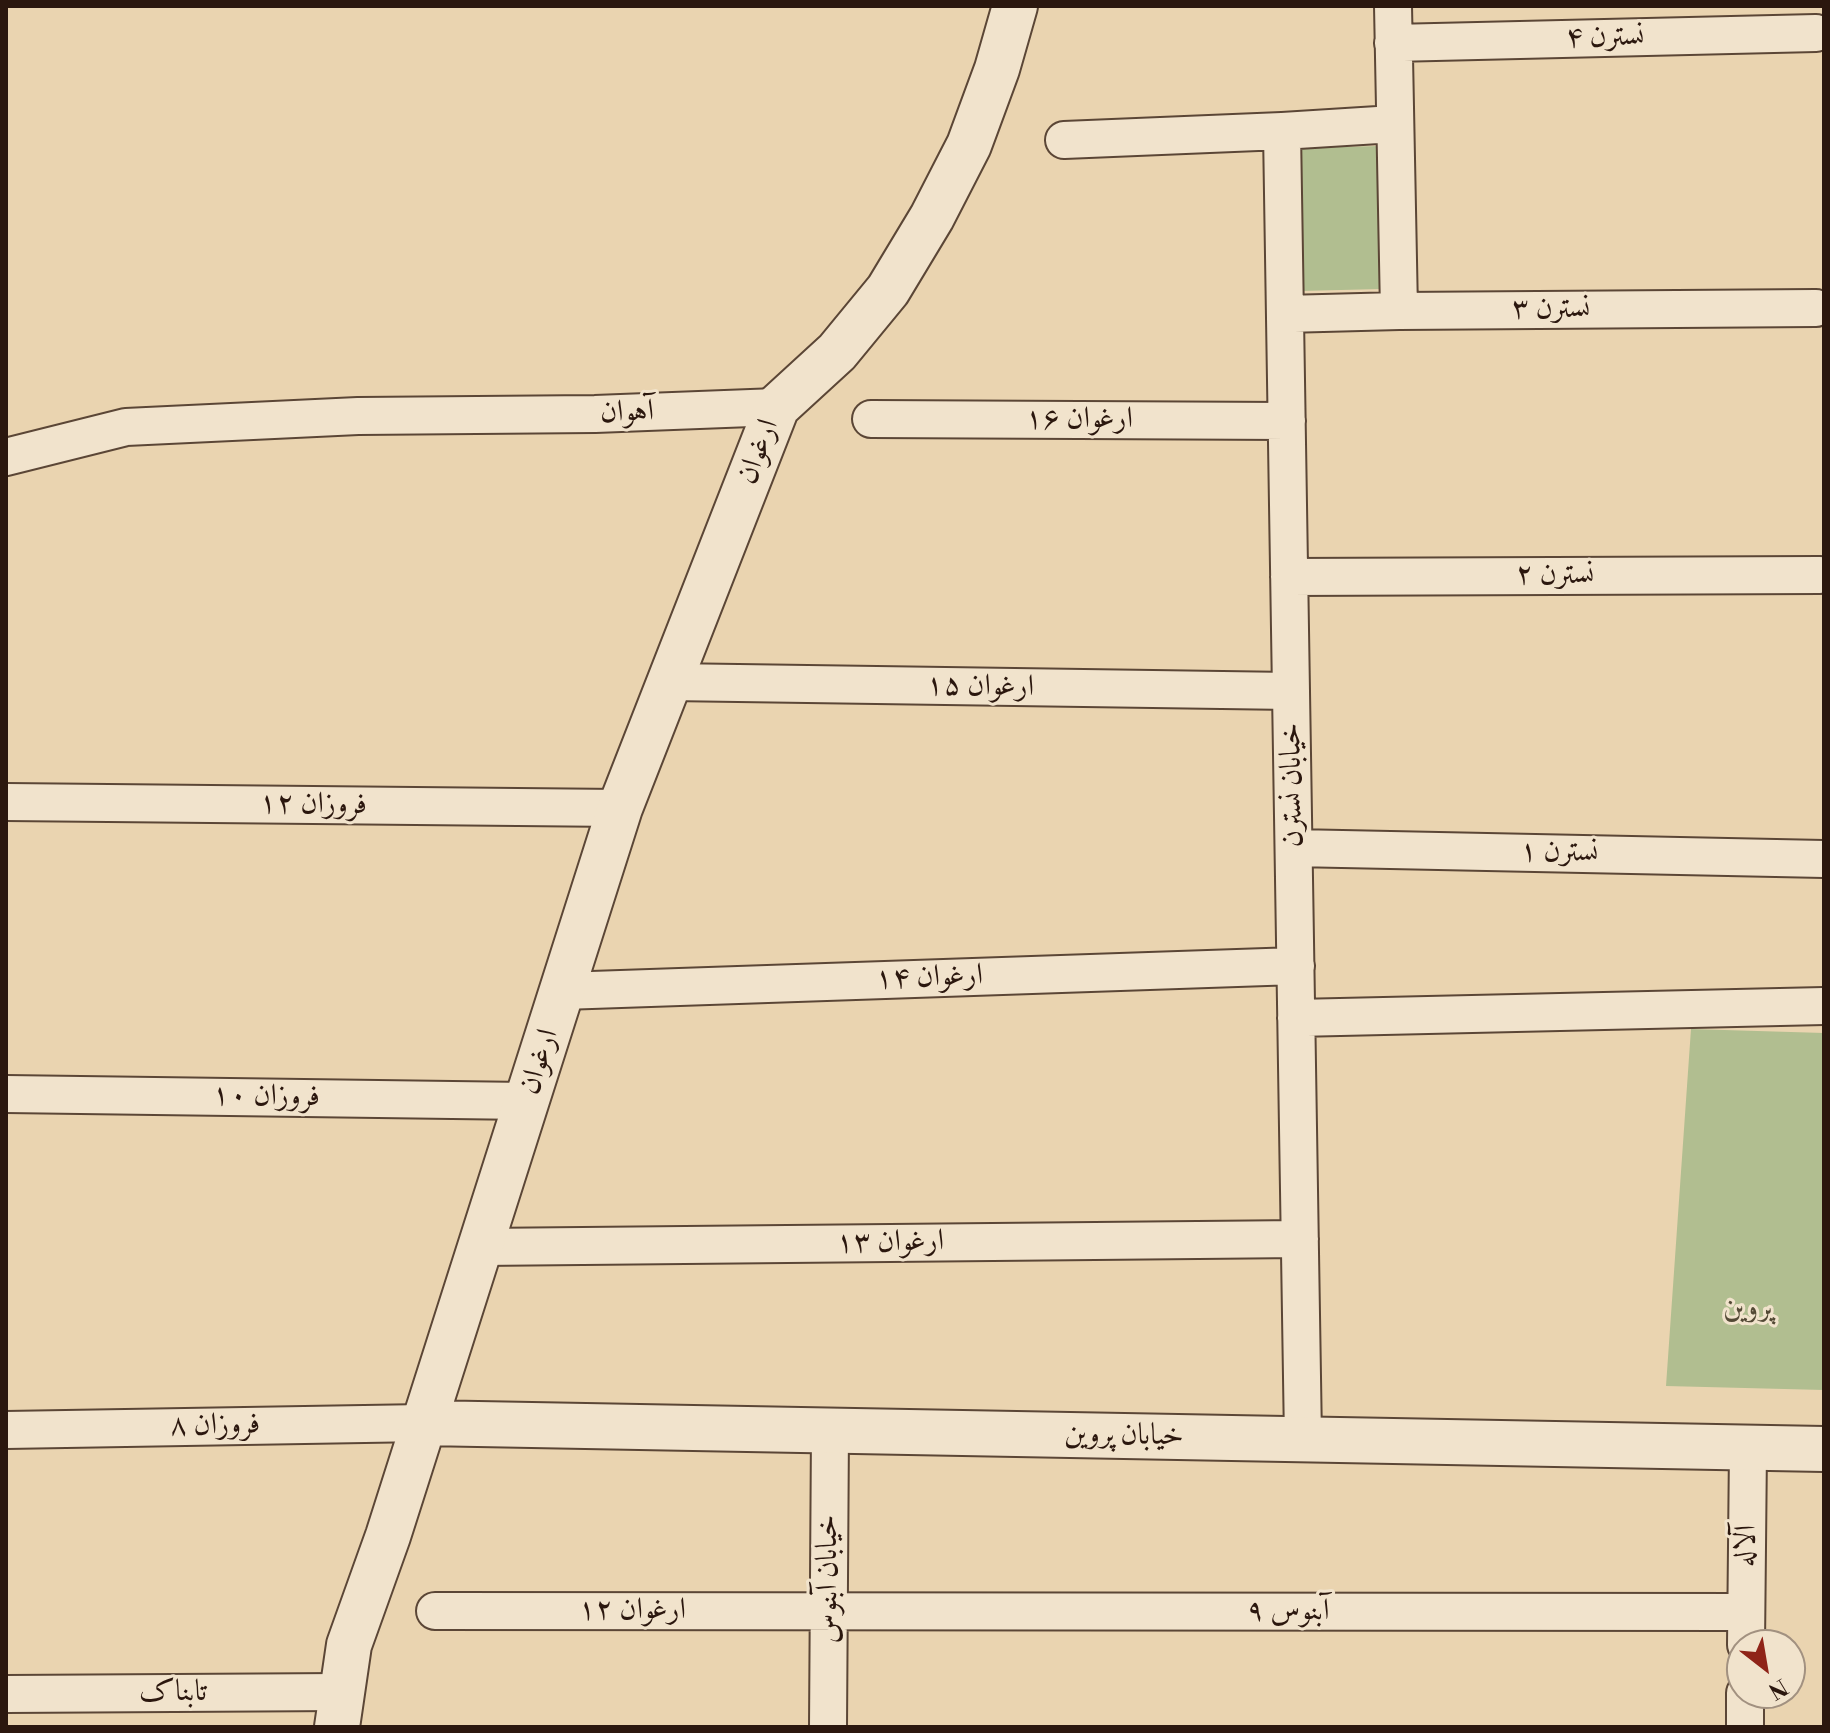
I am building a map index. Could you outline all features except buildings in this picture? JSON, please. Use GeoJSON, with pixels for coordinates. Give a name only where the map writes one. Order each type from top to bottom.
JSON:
{"type":"FeatureCollection","features":[{"type":"Feature","properties":{"kind":"street"},"geometry":{"type":"LineString","coordinates":[[777,407],[837,352],[888,290],[969,145],[997,69],[1015,6]]}},
{"type":"Feature","properties":{"kind":"street"},"geometry":{"type":"LineString","coordinates":[[1393,6],[1399,311]]}},
{"type":"Feature","properties":{"kind":"street","name":"نسترن ۴"},"geometry":{"type":"LineString","coordinates":[[1393,43],[1816,33]]}},
{"type":"Feature","properties":{"kind":"street"},"geometry":{"type":"LineString","coordinates":[[1064,140],[1394,124]]}},
{"type":"Feature","properties":{"kind":"street","name":"خیابان نسترن"},"geometry":{"type":"LineString","coordinates":[[1282,131],[1303,1439]]}},
{"type":"Feature","properties":{"kind":"street","name":"نسترن ۳"},"geometry":{"type":"LineString","coordinates":[[1285,314],[1816,308]]}},
{"type":"Feature","properties":{"kind":"street","name":"آهوان"},"geometry":{"type":"LineString","coordinates":[[6,457],[126,427],[358,416],[595,414],[777,407]]}},
{"type":"Feature","properties":{"kind":"street","name":"ارغوان"},"geometry":{"type":"LineString","coordinates":[[339,1710],[349,1645],[388,1536],[620,808],[777,407]]}},
{"type":"Feature","properties":{"kind":"street","name":"ارغوان ۱۶"},"geometry":{"type":"LineString","coordinates":[[871,419],[1287,421]]}},
{"type":"Feature","properties":{"kind":"street","name":"نسترن ۲"},"geometry":{"type":"LineString","coordinates":[[1289,577],[1820,575]]}},
{"type":"Feature","properties":{"kind":"street","name":"ارغوان ۱۵"},"geometry":{"type":"LineString","coordinates":[[669,682],[1291,691]]}},
{"type":"Feature","properties":{"kind":"street","name":"فروزان ۱۲"},"geometry":{"type":"LineString","coordinates":[[6,802],[620,808]]}},
{"type":"Feature","properties":{"kind":"street","name":"نسترن ۱"},"geometry":{"type":"LineString","coordinates":[[1294,848],[1824,859]]}},
{"type":"Feature","properties":{"kind":"street","name":"ارغوان ۱۴"},"geometry":{"type":"LineString","coordinates":[[562,991],[1296,966]]}},
{"type":"Feature","properties":{"kind":"street"},"geometry":{"type":"LineString","coordinates":[[1296,1018],[1824,1006]]}},
{"type":"Feature","properties":{"kind":"street","name":"فروزان ۱۰"},"geometry":{"type":"LineString","coordinates":[[6,1094],[527,1101]]}},
{"type":"Feature","properties":{"kind":"street","name":"ارغوان ۱۳"},"geometry":{"type":"LineString","coordinates":[[480,1247],[1300,1239]]}},
{"type":"Feature","properties":{"kind":"street","name":"خیابان پروین"},"geometry":{"type":"LineString","coordinates":[[424,1423],[1824,1449]]}},
{"type":"Feature","properties":{"kind":"street","name":"فروزان ۸"},"geometry":{"type":"LineString","coordinates":[[6,1430],[424,1423]]}},
{"type":"Feature","properties":{"kind":"street","name":"خیابان آبنوس"},"geometry":{"type":"LineString","coordinates":[[828,1727],[830,1430]]}},
{"type":"Feature","properties":{"kind":"street","name":"آلاله"},"geometry":{"type":"LineString","coordinates":[[1746,1628],[1748,1448]]}},
{"type":"Feature","properties":{"kind":"street","name":"ارغوان ۱۲"},"geometry":{"type":"LineString","coordinates":[[435,1611],[829,1612]]}},
{"type":"Feature","properties":{"kind":"street","name":"آبنوس ۹"},"geometry":{"type":"LineString","coordinates":[[829,1612],[1746,1628]]}},
{"type":"Feature","properties":{"kind":"street","name":"تابناک"},"geometry":{"type":"LineString","coordinates":[[6,1694],[339,1710]]}},
{"type":"Feature","properties":{"kind":"green space"},"geometry":{"type":"Polygon","coordinates":[[[1379,146],[1381,289],[1301,291],[1298,148],[1379,146]]]}},
{"type":"Feature","properties":{"kind":"green space","name":"پروین"},"geometry":{"type":"Polygon","coordinates":[[[1691,1029],[1824,1033],[1824,1390],[1666,1386],[1691,1029]]]}}]}
